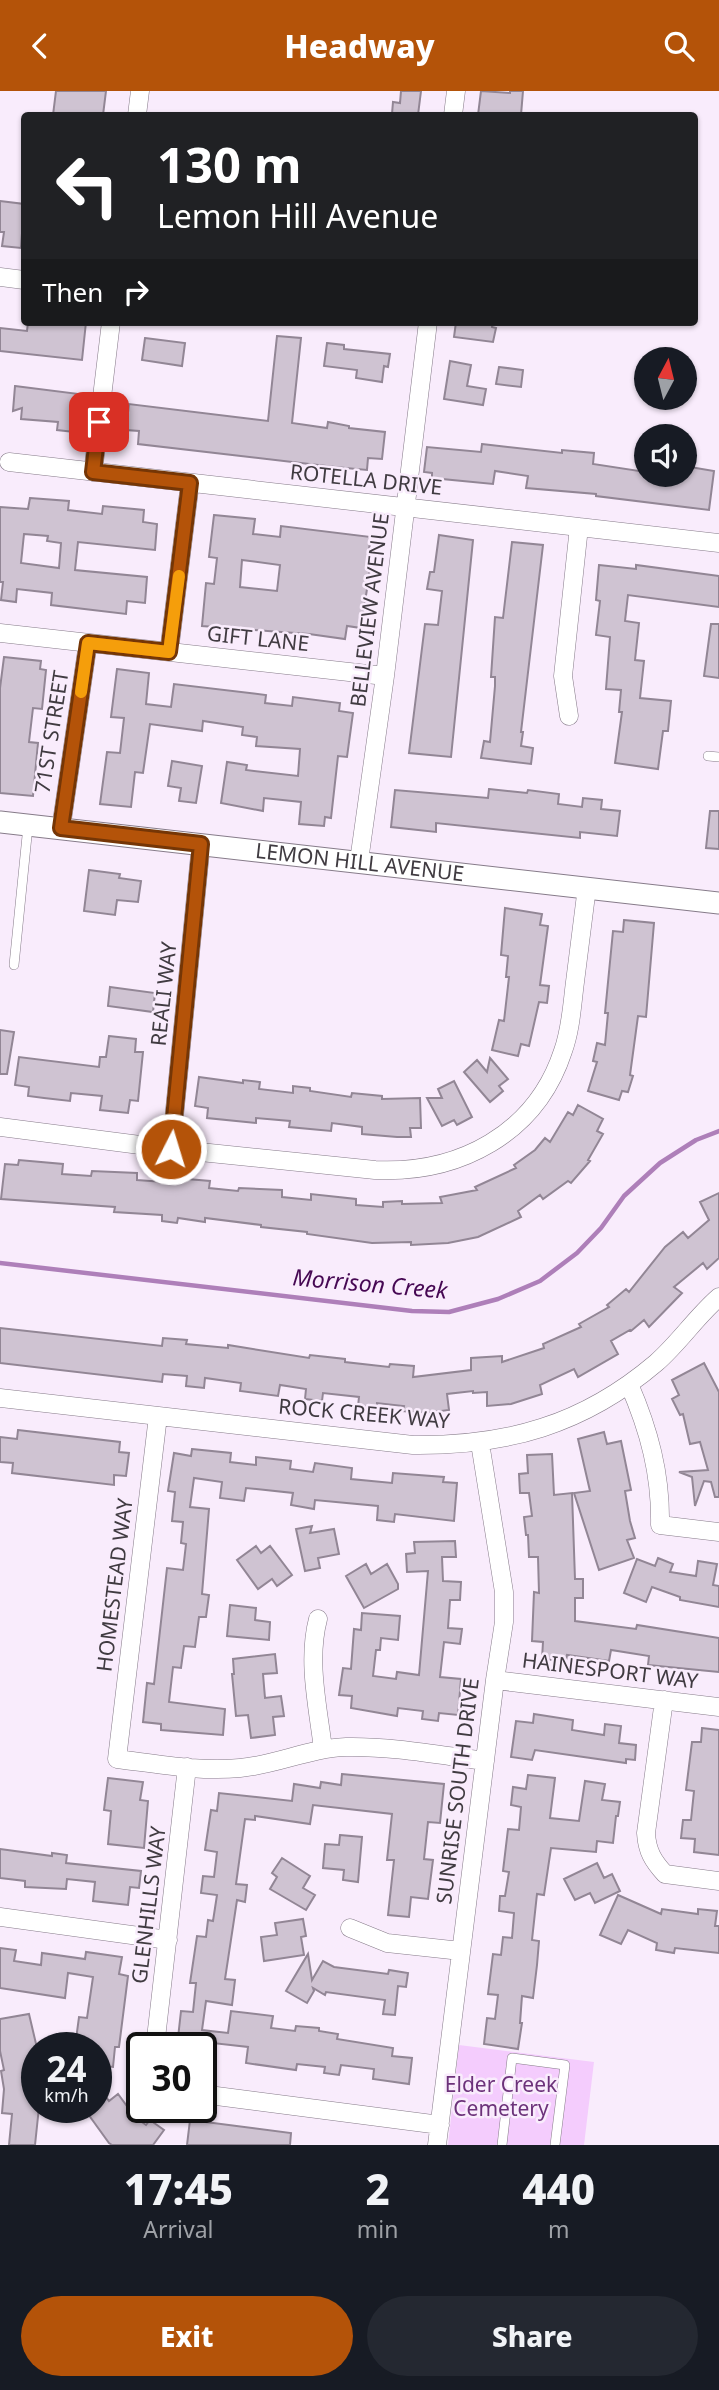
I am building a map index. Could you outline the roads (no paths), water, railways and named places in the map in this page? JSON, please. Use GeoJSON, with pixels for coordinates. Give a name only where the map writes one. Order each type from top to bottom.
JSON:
{"type":"FeatureCollection","features":[{"type":"Feature","properties":{"kind":"street"},"geometry":{"type":"LineString","coordinates":[[137,112],[140,91]]}},
{"type":"Feature","properties":{"kind":"street"},"geometry":{"type":"LineString","coordinates":[[453,112],[456,91]]}},
{"type":"Feature","properties":{"kind":"street"},"geometry":{"type":"LineString","coordinates":[[0,277],[21,280]]}},
{"type":"Feature","properties":{"kind":"street"},"geometry":{"type":"LineString","coordinates":[[93,472],[111,326]]}},
{"type":"Feature","properties":{"kind":"street","name":"BELLEVIEW AVENUE"},"geometry":{"type":"LineString","coordinates":[[359,861],[385,676],[428,326]]}},
{"type":"Feature","properties":{"kind":"street","name":"ROTELLA DRIVE"},"geometry":{"type":"LineString","coordinates":[[9,462],[719,543]]}},
{"type":"Feature","properties":{"kind":"street"},"geometry":{"type":"LineString","coordinates":[[169,652],[190,483]]}},
{"type":"Feature","properties":{"kind":"street"},"geometry":{"type":"LineString","coordinates":[[569,716],[563,675],[579,527]]}},
{"type":"Feature","properties":{"kind":"street","name":"GIFT LANE"},"geometry":{"type":"LineString","coordinates":[[0,633],[385,676]]}},
{"type":"Feature","properties":{"kind":"street","name":"71ST STREET"},"geometry":{"type":"LineString","coordinates":[[61,828],[88,643]]}},
{"type":"Feature","properties":{"kind":"street","name":"LEMON HILL AVENUE"},"geometry":{"type":"LineString","coordinates":[[0,822],[719,903]]}},
{"type":"Feature","properties":{"kind":"street","name":"REALI WAY"},"geometry":{"type":"LineString","coordinates":[[171,1149],[201,844]]}},
{"type":"Feature","properties":{"kind":"street"},"geometry":{"type":"LineString","coordinates":[[0,1127],[171,1149],[400,1171],[427,1168],[474,1153],[498,1138],[534,1104],[563,1053],[569,1029],[587,887]]}},
{"type":"Feature","properties":{"kind":"street","name":"ROCK CREEK WAY"},"geometry":{"type":"LineString","coordinates":[[0,1398],[413,1445],[480,1443],[551,1425],[584,1411],[629,1384],[657,1362],[719,1297]]}},
{"type":"Feature","properties":{"kind":"street"},"geometry":{"type":"LineString","coordinates":[[629,1384],[653,1447],[659,1483],[660,1525],[719,1532]]}},
{"type":"Feature","properties":{"kind":"street","name":"HOMESTEAD WAY"},"geometry":{"type":"LineString","coordinates":[[158,1416],[117,1759],[187,1767]]}},
{"type":"Feature","properties":{"kind":"street","name":"SUNRISE SOUTH DRIVE"},"geometry":{"type":"LineString","coordinates":[[437,2145],[504,1622],[504,1592],[480,1443]]}},
{"type":"Feature","properties":{"kind":"street"},"geometry":{"type":"LineString","coordinates":[[318,1619],[313,1651],[323,1749]]}},
{"type":"Feature","properties":{"kind":"street","name":"HAINESPORT WAY"},"geometry":{"type":"LineString","coordinates":[[495,1680],[719,1707]]}},
{"type":"Feature","properties":{"kind":"street"},"geometry":{"type":"LineString","coordinates":[[664,1700],[646,1833],[647,1848],[654,1862],[665,1874],[719,1881]]}},
{"type":"Feature","properties":{"kind":"street"},"geometry":{"type":"LineString","coordinates":[[187,1767],[239,1768],[266,1765],[323,1749],[365,1747],[485,1761]]}},
{"type":"Feature","properties":{"kind":"street","name":"GLENHILLS WAY"},"geometry":{"type":"LineString","coordinates":[[157,2032],[187,1767]]}},
{"type":"Feature","properties":{"kind":"street"},"geometry":{"type":"LineString","coordinates":[[0,1917],[167,1940]]}},
{"type":"Feature","properties":{"kind":"street"},"geometry":{"type":"LineString","coordinates":[[350,1928],[387,1943],[461,1951]]}},
{"type":"Feature","properties":{"kind":"street"},"geometry":{"type":"LineString","coordinates":[[217,2096],[440,2125]]}},
{"type":"Feature","properties":{"kind":"lane"},"geometry":{"type":"LineString","coordinates":[[708,756],[719,757]]}},
{"type":"Feature","properties":{"kind":"lane"},"geometry":{"type":"LineString","coordinates":[[14,965],[28,825]]}},
{"type":"Feature","properties":{"kind":"lane"},"geometry":{"type":"LineString","coordinates":[[502,2145],[512,2058],[565,2065],[555,2145]]}},
{"type":"Feature","properties":{"kind":"waterway","name":"Morrison Creek"},"geometry":{"type":"LineString","coordinates":[[0,1263],[412,1311],[449,1312],[498,1299],[540,1281],[577,1253],[601,1228],[624,1196],[660,1163],[696,1140],[719,1131]]}},
{"type":"Feature","properties":{"kind":"park label","name":"Elder Creek Cemetery"},"geometry":{"type":"Point","coordinates":[501,2097]}}]}
